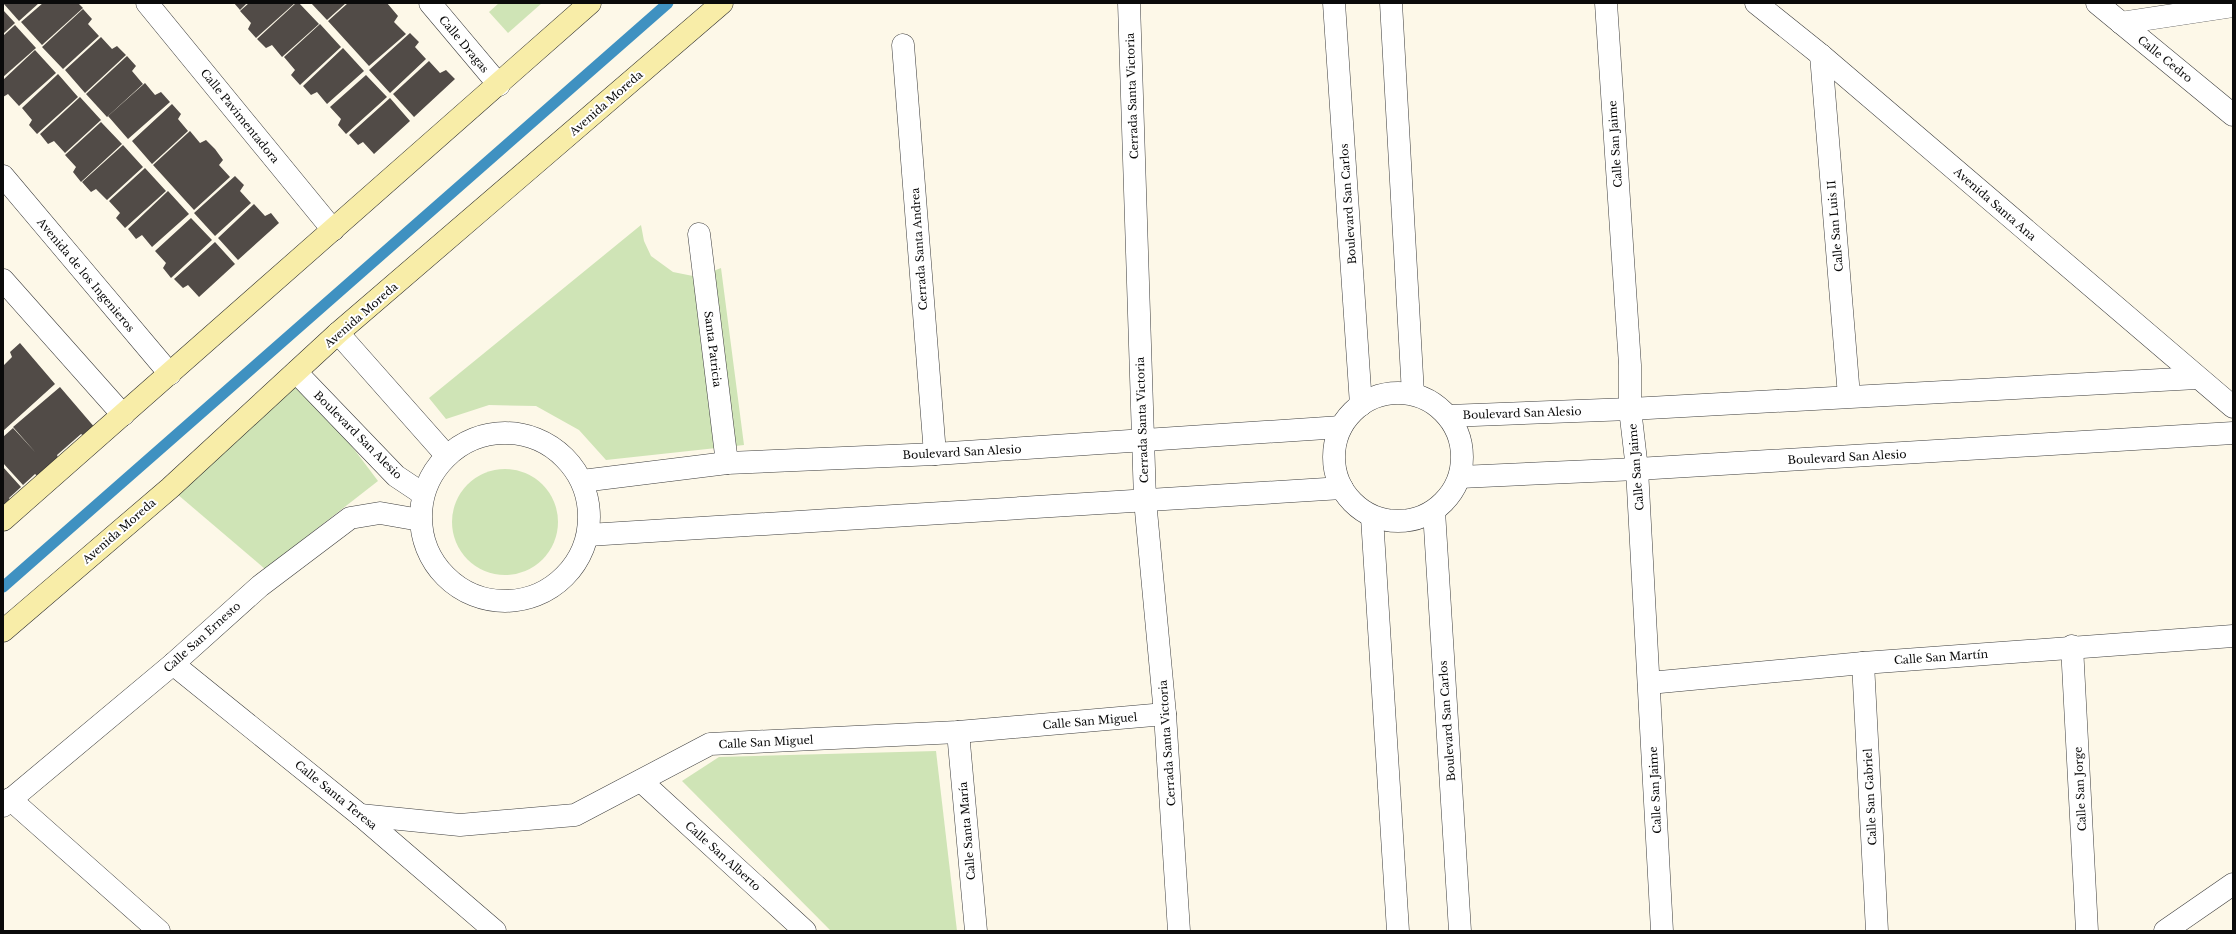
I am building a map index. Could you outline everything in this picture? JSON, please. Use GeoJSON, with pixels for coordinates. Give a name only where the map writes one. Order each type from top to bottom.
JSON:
{"type":"FeatureCollection","features":[{"type":"Feature","properties":{"kind":"main road"},"geometry":{"type":"LineString","coordinates":[[3,520],[590,3]]}},
{"type":"Feature","properties":{"kind":"main road","name":"Avenida Moreda"},"geometry":{"type":"LineString","coordinates":[[3,631],[170,488],[338,333],[722,3]]}},
{"type":"Feature","properties":{"kind":"street","name":"Calle Pavimentadora"},"geometry":{"type":"LineString","coordinates":[[147,3],[333,230]]}},
{"type":"Feature","properties":{"kind":"street","name":"Calle Dragas"},"geometry":{"type":"LineString","coordinates":[[430,3],[499,84]]}},
{"type":"Feature","properties":{"kind":"street","name":"Cerrada Santa Victoria"},"geometry":{"type":"LineString","coordinates":[[1129,3],[1145,500],[1166,714],[1179,931]]}},
{"type":"Feature","properties":{"kind":"street","name":"Boulevard San Carlos"},"geometry":{"type":"LineString","coordinates":[[1334,3],[1361,405]]}},
{"type":"Feature","properties":{"kind":"street"},"geometry":{"type":"LineString","coordinates":[[1391,3],[1413,394]]}},
{"type":"Feature","properties":{"kind":"street","name":"Calle San Jaime"},"geometry":{"type":"LineString","coordinates":[[1606,3],[1630,365],[1630,409],[1637,469],[1662,931]]}},
{"type":"Feature","properties":{"kind":"street","name":"Avenida Santa Ana"},"geometry":{"type":"LineString","coordinates":[[1756,3],[1821,55],[2197,378],[2233,407]]}},
{"type":"Feature","properties":{"kind":"street","name":"Calle Cedro"},"geometry":{"type":"LineString","coordinates":[[2097,3],[2233,115]]}},
{"type":"Feature","properties":{"kind":"street"},"geometry":{"type":"LineString","coordinates":[[2121,23],[2233,6]]}},
{"type":"Feature","properties":{"kind":"street","name":"Cerrada Santa Andrea"},"geometry":{"type":"LineString","coordinates":[[903,45],[935,454]]}},
{"type":"Feature","properties":{"kind":"street","name":"Calle San Luis II"},"geometry":{"type":"LineString","coordinates":[[1821,55],[1849,396]]}},
{"type":"Feature","properties":{"kind":"street","name":"Avenida de los Ingenieros"},"geometry":{"type":"LineString","coordinates":[[3,176],[170,374]]}},
{"type":"Feature","properties":{"kind":"street","name":"Santa Patricia"},"geometry":{"type":"LineString","coordinates":[[699,234],[727,463]]}},
{"type":"Feature","properties":{"kind":"street"},"geometry":{"type":"LineString","coordinates":[[3,280],[123,415]]}},
{"type":"Feature","properties":{"kind":"street"},"geometry":{"type":"LineString","coordinates":[[338,333],[446,455]]}},
{"type":"Feature","properties":{"kind":"street","name":"Boulevard San Alesio"},"geometry":{"type":"LineString","coordinates":[[296,372],[396,476],[423,494]]}},
{"type":"Feature","properties":{"kind":"street","name":"Boulevard San Alesio"},"geometry":{"type":"LineString","coordinates":[[1448,416],[1630,409],[2197,378]]}},
{"type":"Feature","properties":{"kind":"street"},"geometry":{"type":"LineString","coordinates":[[1395,393],[1413,394],[1432,403],[1448,416],[1459,434],[1462,456],[1460,477],[1450,496],[1434,511],[1415,520],[1393,522],[1372,517],[1354,505],[1342,488],[1335,468],[1335,447],[1342,427],[1361,405],[1377,396],[1395,393]]}},
{"type":"Feature","properties":{"kind":"street","name":"Boulevard San Alesio"},"geometry":{"type":"LineString","coordinates":[[582,481],[727,463],[935,454],[1342,427]]}},
{"type":"Feature","properties":{"kind":"street"},"geometry":{"type":"LineString","coordinates":[[504,431],[537,437],[564,454],[582,481],[590,508],[588,535],[577,560],[560,581],[537,595],[510,602],[484,599],[459,588],[444,575],[439,570],[425,547],[420,520],[423,494],[432,473],[446,455],[473,438],[504,431]]}},
{"type":"Feature","properties":{"kind":"street","name":"Boulevard San Alesio"},"geometry":{"type":"LineString","coordinates":[[1460,477],[1637,469],[2233,433]]}},
{"type":"Feature","properties":{"kind":"street"},"geometry":{"type":"LineString","coordinates":[[588,535],[1342,488]]}},
{"type":"Feature","properties":{"kind":"street","name":"Boulevard San Carlos"},"geometry":{"type":"LineString","coordinates":[[1434,511],[1460,931]]}},
{"type":"Feature","properties":{"kind":"street","name":"Calle San Ernesto"},"geometry":{"type":"LineString","coordinates":[[6,803],[173,664],[260,586],[350,518],[380,513],[420,520]]}},
{"type":"Feature","properties":{"kind":"street"},"geometry":{"type":"LineString","coordinates":[[1372,517],[1398,931]]}},
{"type":"Feature","properties":{"kind":"street","name":"Calle San Martín"},"geometry":{"type":"LineString","coordinates":[[1649,683],[2072,646],[2233,636]]}},
{"type":"Feature","properties":{"kind":"street","name":"Calle San Jorge"},"geometry":{"type":"LineString","coordinates":[[2072,646],[2087,931]]}},
{"type":"Feature","properties":{"kind":"street","name":"Calle San Gabriel"},"geometry":{"type":"LineString","coordinates":[[1864,663],[1877,931]]}},
{"type":"Feature","properties":{"kind":"street","name":"Calle Santa Teresa"},"geometry":{"type":"LineString","coordinates":[[173,664],[360,814],[495,931]]}},
{"type":"Feature","properties":{"kind":"street","name":"Calle San Miguel"},"geometry":{"type":"LineString","coordinates":[[360,814],[460,825],[575,815],[710,744],[958,732],[1166,714]]}},
{"type":"Feature","properties":{"kind":"street","name":"Calle Santa María"},"geometry":{"type":"LineString","coordinates":[[958,732],[976,931]]}},
{"type":"Feature","properties":{"kind":"street","name":"Calle San Alberto"},"geometry":{"type":"LineString","coordinates":[[641,781],[805,931]]}},
{"type":"Feature","properties":{"kind":"street"},"geometry":{"type":"LineString","coordinates":[[6,803],[160,931]]}},
{"type":"Feature","properties":{"kind":"street"},"geometry":{"type":"LineString","coordinates":[[2165,931],[2233,884]]}},
{"type":"Feature","properties":{"kind":"green space"},"geometry":{"type":"Polygon","coordinates":[[[499,3],[542,3],[508,33],[489,12],[499,3]]]}},
{"type":"Feature","properties":{"kind":"green space"},"geometry":{"type":"Polygon","coordinates":[[[641,225],[644,241],[651,256],[673,272],[698,277],[721,268],[744,445],[606,460],[579,430],[536,406],[489,405],[446,419],[429,398],[641,225]]]}},
{"type":"Feature","properties":{"kind":"green space"},"geometry":{"type":"Polygon","coordinates":[[[296,372],[378,481],[265,569],[170,488],[296,372]]]}},
{"type":"Feature","properties":{"kind":"green space"},"geometry":{"type":"Polygon","coordinates":[[[505,469],[525,473],[542,485],[554,502],[558,522],[554,542],[542,559],[525,571],[505,575],[485,571],[468,559],[456,542],[452,522],[456,502],[468,485],[485,473],[505,469]]]}},
{"type":"Feature","properties":{"kind":"green space"},"geometry":{"type":"Polygon","coordinates":[[[936,751],[957,931],[831,931],[682,781],[719,757],[936,751]]]}},
{"type":"Feature","properties":{"kind":"building"},"geometry":{"type":"Polygon","coordinates":[[[3,3],[39,3],[19,21],[3,3]]]}},
{"type":"Feature","properties":{"kind":"building"},"geometry":{"type":"Polygon","coordinates":[[[43,3],[78,3],[83,8],[42,45],[21,22],[43,3]]]}},
{"type":"Feature","properties":{"kind":"building"},"geometry":{"type":"Polygon","coordinates":[[[234,3],[247,3],[240,10],[234,3]]]}},
{"type":"Feature","properties":{"kind":"building"},"geometry":{"type":"Polygon","coordinates":[[[249,3],[295,3],[256,38],[248,29],[251,23],[240,11],[249,3]]]}},
{"type":"Feature","properties":{"kind":"building"},"geometry":{"type":"Polygon","coordinates":[[[296,3],[299,3],[319,24],[282,57],[272,45],[266,48],[257,39],[296,3]]]}},
{"type":"Feature","properties":{"kind":"building"},"geometry":{"type":"Polygon","coordinates":[[[311,3],[346,3],[327,20],[311,3]]]}},
{"type":"Feature","properties":{"kind":"building"},"geometry":{"type":"Polygon","coordinates":[[[348,3],[387,3],[398,16],[394,22],[406,34],[369,66],[328,21],[348,3]]]}},
{"type":"Feature","properties":{"kind":"building"},"geometry":{"type":"Polygon","coordinates":[[[83,9],[92,19],[88,24],[99,36],[63,69],[42,47],[83,9]]]}},
{"type":"Feature","properties":{"kind":"building"},"geometry":{"type":"Polygon","coordinates":[[[3,10],[15,23],[3,34],[3,10]]]}},
{"type":"Feature","properties":{"kind":"building"},"geometry":{"type":"Polygon","coordinates":[[[320,24],[341,47],[300,85],[291,75],[295,70],[284,57],[320,24]]]}},
{"type":"Feature","properties":{"kind":"building"},"geometry":{"type":"Polygon","coordinates":[[[15,25],[36,48],[3,77],[3,36],[15,25]]]}},
{"type":"Feature","properties":{"kind":"building"},"geometry":{"type":"Polygon","coordinates":[[[410,33],[419,42],[415,47],[426,59],[390,93],[369,70],[410,33]]]}},
{"type":"Feature","properties":{"kind":"building"},"geometry":{"type":"Polygon","coordinates":[[[101,37],[112,49],[117,46],[126,55],[85,93],[65,70],[101,37]]]}},
{"type":"Feature","properties":{"kind":"building"},"geometry":{"type":"Polygon","coordinates":[[[343,48],[364,71],[327,104],[317,92],[311,95],[303,86],[343,48]]]}},
{"type":"Feature","properties":{"kind":"building"},"geometry":{"type":"Polygon","coordinates":[[[35,50],[56,73],[19,106],[8,94],[3,97],[3,80],[35,50]]]}},
{"type":"Feature","properties":{"kind":"building"},"geometry":{"type":"Polygon","coordinates":[[[127,56],[136,66],[132,71],[143,84],[107,117],[86,94],[127,56]]]}},
{"type":"Feature","properties":{"kind":"building"},"geometry":{"type":"Polygon","coordinates":[[[429,61],[440,73],[446,70],[455,79],[414,117],[393,94],[429,61]]]}},
{"type":"Feature","properties":{"kind":"building"},"geometry":{"type":"Polygon","coordinates":[[[58,74],[78,97],[37,134],[29,125],[32,120],[22,108],[58,74]]]}},
{"type":"Feature","properties":{"kind":"building"},"geometry":{"type":"Polygon","coordinates":[[[366,75],[387,97],[346,134],[338,125],[341,119],[330,107],[366,75]]]}},
{"type":"Feature","properties":{"kind":"building"},"geometry":{"type":"Polygon","coordinates":[[[145,83],[155,95],[161,92],[170,102],[128,139],[108,116],[145,83]]]}},
{"type":"Feature","properties":{"kind":"building"},"geometry":{"type":"Polygon","coordinates":[[[80,97],[101,120],[65,153],[54,141],[48,144],[40,134],[80,97]]]}},
{"type":"Feature","properties":{"kind":"building"},"geometry":{"type":"Polygon","coordinates":[[[390,98],[410,121],[374,154],[363,142],[358,145],[349,135],[390,98]]]}},
{"type":"Feature","properties":{"kind":"building"},"geometry":{"type":"Polygon","coordinates":[[[172,104],[181,114],[178,119],[188,131],[152,164],[132,141],[172,104]]]}},
{"type":"Feature","properties":{"kind":"building"},"geometry":{"type":"Polygon","coordinates":[[[101,122],[122,144],[81,182],[73,172],[76,167],[65,155],[101,122]]]}},
{"type":"Feature","properties":{"kind":"building"},"geometry":{"type":"Polygon","coordinates":[[[190,131],[200,143],[206,140],[215,149],[223,160],[219,165],[230,177],[194,210],[153,165],[190,131]]]}},
{"type":"Feature","properties":{"kind":"building"},"geometry":{"type":"Polygon","coordinates":[[[123,145],[143,167],[107,200],[96,189],[91,192],[82,182],[123,145]]]}},
{"type":"Feature","properties":{"kind":"building"},"geometry":{"type":"Polygon","coordinates":[[[145,168],[166,191],[125,228],[116,218],[120,213],[109,201],[145,168]]]}},
{"type":"Feature","properties":{"kind":"building"},"geometry":{"type":"Polygon","coordinates":[[[235,176],[244,185],[240,191],[251,203],[215,236],[194,213],[235,176]]]}},
{"type":"Feature","properties":{"kind":"building"},"geometry":{"type":"Polygon","coordinates":[[[168,191],[189,214],[152,247],[142,235],[136,239],[128,229],[168,191]]]}},
{"type":"Feature","properties":{"kind":"building"},"geometry":{"type":"Polygon","coordinates":[[[254,204],[265,216],[271,213],[279,223],[238,260],[218,238],[254,204]]]}},
{"type":"Feature","properties":{"kind":"building"},"geometry":{"type":"Polygon","coordinates":[[[191,218],[212,240],[171,278],[163,268],[166,263],[155,251],[191,218]]]}},
{"type":"Feature","properties":{"kind":"building"},"geometry":{"type":"Polygon","coordinates":[[[215,242],[235,264],[199,297],[188,285],[183,288],[174,279],[215,242]]]}},
{"type":"Feature","properties":{"kind":"building"},"geometry":{"type":"Polygon","coordinates":[[[20,343],[55,384],[3,431],[3,366],[12,357],[10,352],[20,343]]]}},
{"type":"Feature","properties":{"kind":"building"},"geometry":{"type":"Polygon","coordinates":[[[60,387],[96,429],[86,437],[81,434],[57,455],[59,460],[40,478],[35,474],[23,485],[3,463],[3,437],[13,428],[36,453],[13,427],[60,387]]]}},
{"type":"Feature","properties":{"kind":"building"},"geometry":{"type":"Polygon","coordinates":[[[3,467],[21,487],[9,498],[12,504],[3,511],[3,467]]]}},
{"type":"Feature","properties":{"kind":"waterway"},"geometry":{"type":"LineString","coordinates":[[3,587],[668,3]]}}]}
